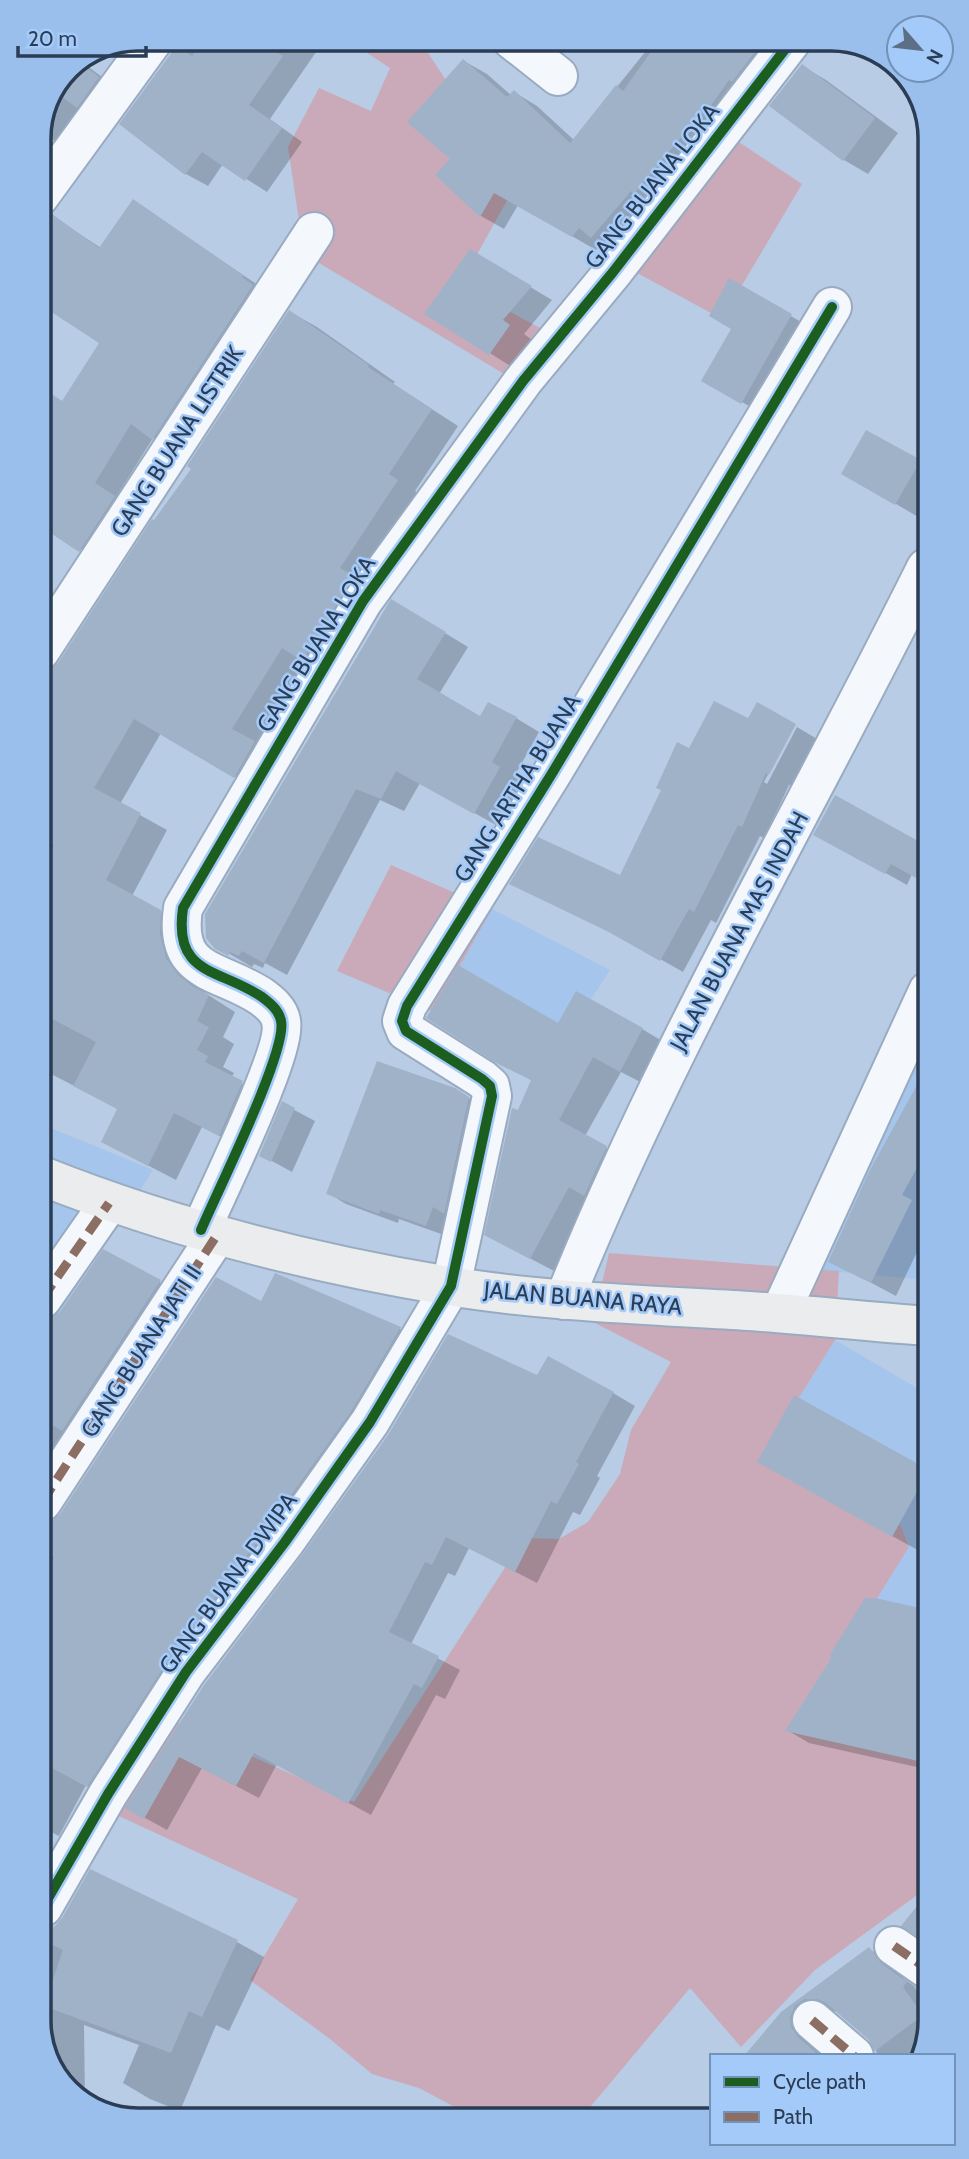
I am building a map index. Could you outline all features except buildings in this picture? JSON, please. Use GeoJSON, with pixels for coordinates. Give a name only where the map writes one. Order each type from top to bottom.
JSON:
{"type":"FeatureCollection","features":[{"type":"Feature","properties":{"kind":"street"},"geometry":{"type":"LineString","coordinates":[[51,180],[145,51]]}},
{"type":"Feature","properties":{"kind":"street"},"geometry":{"type":"LineString","coordinates":[[526,51],[558,76]]}},
{"type":"Feature","properties":{"kind":"street","name":"GANG BUANA LOKA"},"geometry":{"type":"LineString","coordinates":[[209,1232],[279,1042],[281,1022],[273,1005],[235,981],[208,972],[191,958],[183,944],[183,908],[363,601],[523,381],[613,272],[784,51]]}},
{"type":"Feature","properties":{"kind":"street","name":"GANG BUANA LISTRIK"},"geometry":{"type":"LineString","coordinates":[[51,634],[314,232]]}},
{"type":"Feature","properties":{"kind":"street","name":"GANG ARTHA BUANA"},"geometry":{"type":"LineString","coordinates":[[451,1286],[492,1096],[490,1086],[482,1079],[406,1031],[402,1021],[407,1006],[551,775],[832,307]]}},
{"type":"Feature","properties":{"kind":"street","name":"JALAN BUANA MAS INDAH"},"geometry":{"type":"LineString","coordinates":[[564,1300],[665,1073],[874,674],[918,584]]}},
{"type":"Feature","properties":{"kind":"street"},"geometry":{"type":"LineString","coordinates":[[780,1313],[918,1013]]}},
{"type":"Feature","properties":{"kind":"street","name":"JALAN BUANA RAYA"},"geometry":{"type":"LineString","coordinates":[[51,1180],[109,1203],[307,1259],[451,1286],[564,1300],[780,1313],[918,1325]]}},
{"type":"Feature","properties":{"kind":"street"},"geometry":{"type":"LineString","coordinates":[[51,1286],[109,1203]]}},
{"type":"Feature","properties":{"kind":"street","name":"GANG BUANA JATI II"},"geometry":{"type":"LineString","coordinates":[[51,1487],[209,1232]]}},
{"type":"Feature","properties":{"kind":"street","name":"GANG BUANA DWIPA"},"geometry":{"type":"LineString","coordinates":[[51,1895],[108,1794],[186,1672],[285,1542],[370,1422],[451,1286]]}},
{"type":"Feature","properties":{"kind":"street"},"geometry":{"type":"LineString","coordinates":[[894,1946],[918,1963]]}},
{"type":"Feature","properties":{"kind":"street"},"geometry":{"type":"LineString","coordinates":[[812,2020],[852,2054]]}},
{"type":"Feature","properties":{"kind":"shaded area"},"geometry":{"type":"Polygon","coordinates":[[[364,51],[427,51],[515,186],[460,285],[553,335],[519,383],[304,254],[288,147],[319,88],[371,111],[390,68],[364,51]]]}},
{"type":"Feature","properties":{"kind":"shaded area"},"geometry":{"type":"Polygon","coordinates":[[[722,131],[802,184],[722,319],[617,262],[722,131]]]}},
{"type":"Feature","properties":{"kind":"shaded area"},"geometry":{"type":"Polygon","coordinates":[[[391,865],[492,909],[434,1012],[337,971],[391,865]]]}},
{"type":"Feature","properties":{"kind":"shaded area"},"geometry":{"type":"Polygon","coordinates":[[[492,909],[610,970],[554,1057],[434,1012],[492,909]]]}},
{"type":"Feature","properties":{"kind":"shaded area"},"geometry":{"type":"Polygon","coordinates":[[[918,1048],[918,1279],[808,1269],[918,1048]]]}},
{"type":"Feature","properties":{"kind":"shaded area"},"geometry":{"type":"Polygon","coordinates":[[[51,1128],[153,1170],[51,1326],[51,1128]]]}},
{"type":"Feature","properties":{"kind":"shaded area"},"geometry":{"type":"Polygon","coordinates":[[[609,1253],[839,1271],[835,1340],[790,1412],[895,1512],[909,1547],[825,1682],[918,1708],[918,1894],[815,1970],[741,2047],[690,1988],[589,2108],[455,2108],[419,2088],[372,2074],[250,1980],[298,1899],[108,1811],[166,1718],[354,1802],[524,1538],[559,1539],[588,1522],[620,1474],[631,1430],[671,1362],[593,1322],[609,1253]]]}},
{"type":"Feature","properties":{"kind":"shaded area"},"geometry":{"type":"Polygon","coordinates":[[[835,1340],[918,1389],[918,1708],[825,1683],[790,1412],[835,1340]]]}},
{"type":"Feature","properties":{"kind":"marked path"},"geometry":{"type":"LineString","coordinates":[[51,1286],[109,1203]]}},
{"type":"Feature","properties":{"kind":"marked path"},"geometry":{"type":"LineString","coordinates":[[51,1488],[217,1235]]}},
{"type":"Feature","properties":{"kind":"marked path"},"geometry":{"type":"LineString","coordinates":[[894,1946],[918,1963]]}},
{"type":"Feature","properties":{"kind":"marked path"},"geometry":{"type":"LineString","coordinates":[[812,2020],[852,2054]]}},
{"type":"Feature","properties":{"kind":"cycle path"},"geometry":{"type":"LineString","coordinates":[[201,1230],[263,1090],[274,1061],[281,1021],[276,1010],[262,997],[215,974],[192,958],[185,947],[182,930],[183,908],[363,601],[523,381],[613,272],[784,51]]}},
{"type":"Feature","properties":{"kind":"cycle path"},"geometry":{"type":"LineString","coordinates":[[51,1893],[108,1794],[186,1672],[285,1542],[370,1422],[451,1286],[492,1096],[490,1086],[482,1079],[406,1031],[402,1021],[407,1006],[551,775],[832,307]]}}]}
